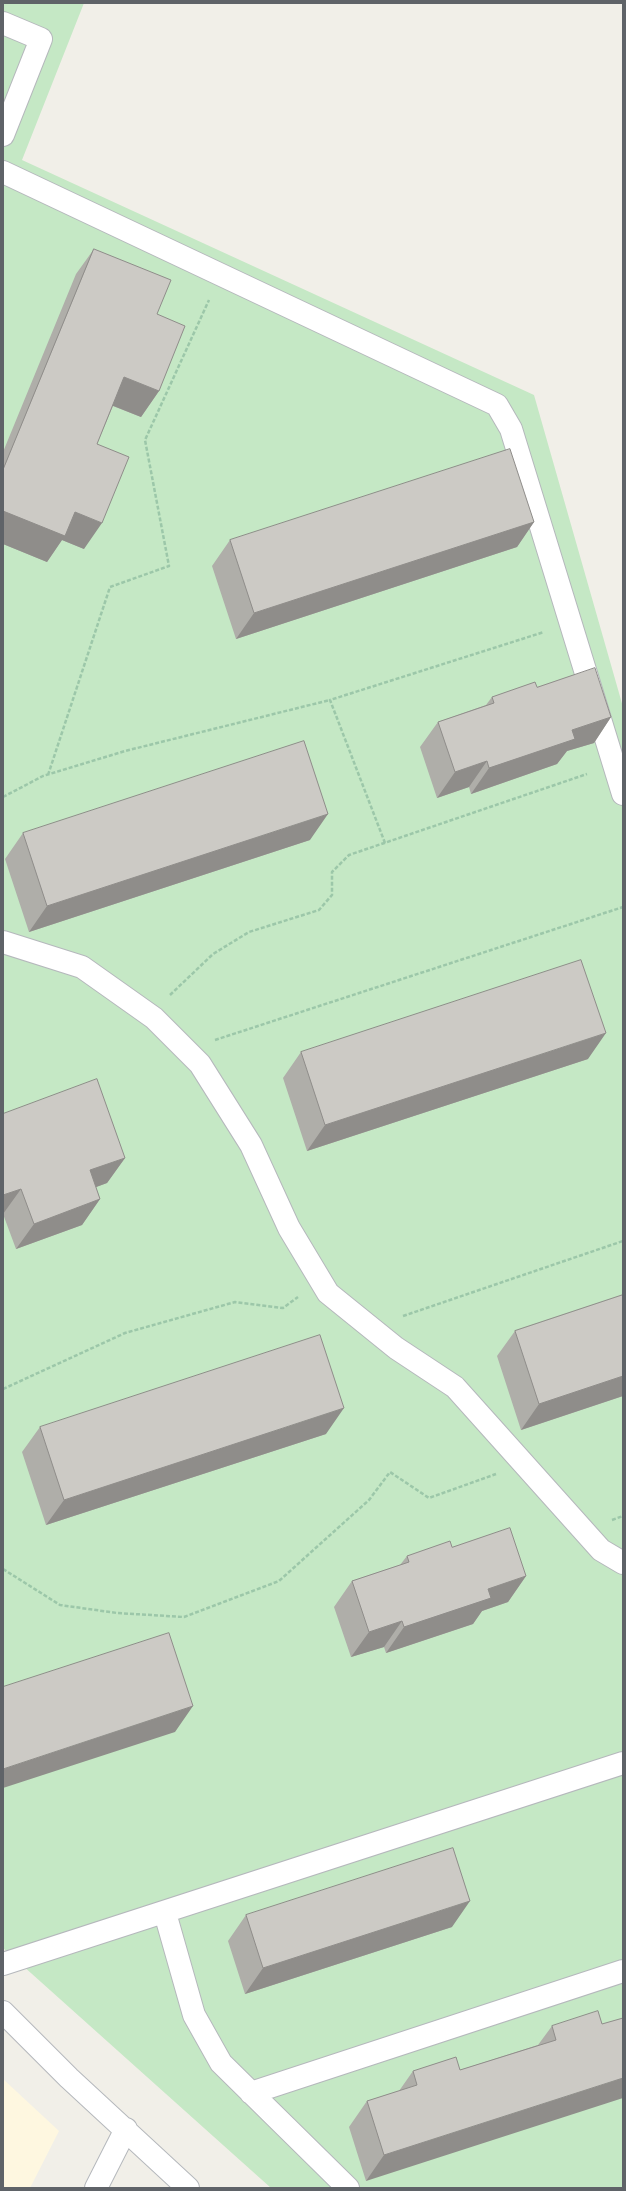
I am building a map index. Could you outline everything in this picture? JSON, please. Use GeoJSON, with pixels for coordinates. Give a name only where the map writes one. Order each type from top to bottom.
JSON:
{"type":"FeatureCollection","features":[{"type":"Feature","properties":{"kind":"street"},"geometry":{"type":"LineString","coordinates":[[3,23],[41,39],[3,135]]}},
{"type":"Feature","properties":{"kind":"street"},"geometry":{"type":"LineString","coordinates":[[3,172],[497,405],[511,429],[623,794]]}},
{"type":"Feature","properties":{"kind":"street"},"geometry":{"type":"LineString","coordinates":[[3,942],[82,967],[149,1015],[186,1049],[200,1064],[251,1145],[289,1228],[328,1293],[396,1348],[455,1387],[601,1550],[623,1563]]}},
{"type":"Feature","properties":{"kind":"street"},"geometry":{"type":"LineString","coordinates":[[3,1964],[623,1763]]}},
{"type":"Feature","properties":{"kind":"street"},"geometry":{"type":"LineString","coordinates":[[165,1912],[194,2015],[221,2063],[348,2188]]}},
{"type":"Feature","properties":{"kind":"street"},"geometry":{"type":"LineString","coordinates":[[251,2093],[623,1971]]}},
{"type":"Feature","properties":{"kind":"street"},"geometry":{"type":"LineString","coordinates":[[3,2012],[70,2078],[188,2188]]}},
{"type":"Feature","properties":{"kind":"street"},"geometry":{"type":"LineString","coordinates":[[96,2188],[126,2129]]}},
{"type":"Feature","properties":{"kind":"path"},"geometry":{"type":"LineString","coordinates":[[48,775],[110,587],[169,566],[145,440],[221,274]]}},
{"type":"Feature","properties":{"kind":"path"},"geometry":{"type":"LineString","coordinates":[[3,797],[48,775],[125,752],[330,700],[570,624]]}},
{"type":"Feature","properties":{"kind":"path"},"geometry":{"type":"LineString","coordinates":[[330,700],[385,843]]}},
{"type":"Feature","properties":{"kind":"path"},"geometry":{"type":"LineString","coordinates":[[149,1015],[213,954],[249,932],[319,910],[332,895],[332,872],[349,855],[614,764]]}},
{"type":"Feature","properties":{"kind":"path"},"geometry":{"type":"LineString","coordinates":[[186,1049],[623,907]]}},
{"type":"Feature","properties":{"kind":"path"},"geometry":{"type":"LineString","coordinates":[[371,1328],[623,1242]]}},
{"type":"Feature","properties":{"kind":"path"},"geometry":{"type":"LineString","coordinates":[[3,1389],[125,1333],[235,1302],[283,1308],[321,1282]]}},
{"type":"Feature","properties":{"kind":"path"},"geometry":{"type":"LineString","coordinates":[[3,1569],[60,1605],[117,1613],[184,1617],[280,1581],[369,1500],[390,1472],[429,1498],[492,1475],[522,1461]]}},
{"type":"Feature","properties":{"kind":"shaded area"},"geometry":{"type":"Polygon","coordinates":[[[3,2079],[59,2131],[30,2188],[3,2188],[3,2079]]]}},
{"type":"Feature","properties":{"kind":"green space"},"geometry":{"type":"Polygon","coordinates":[[[3,3],[84,3],[22,160],[534,395],[623,707],[623,2188],[271,2188],[3,1948],[3,3]]]}},
{"type":"Feature","properties":{"kind":"building"},"geometry":{"type":"Polygon","coordinates":[[[94,249],[171,280],[157,314],[185,326],[159,391],[124,377],[97,444],[129,457],[102,523],[75,512],[65,536],[3,511],[3,470],[94,249]]]}},
{"type":"Feature","properties":{"kind":"building"},"geometry":{"type":"Polygon","coordinates":[[[510,449],[534,522],[254,613],[230,540],[510,449]]]}},
{"type":"Feature","properties":{"kind":"building"},"geometry":{"type":"Polygon","coordinates":[[[595,668],[611,717],[572,730],[575,739],[489,768],[487,761],[455,772],[438,722],[494,703],[492,697],[535,682],[537,687],[595,668]]]}},
{"type":"Feature","properties":{"kind":"building"},"geometry":{"type":"Polygon","coordinates":[[[304,741],[328,814],[47,906],[23,833],[304,741]]]}},
{"type":"Feature","properties":{"kind":"building"},"geometry":{"type":"Polygon","coordinates":[[[581,960],[606,1033],[325,1125],[301,1052],[581,960]]]}},
{"type":"Feature","properties":{"kind":"building"},"geometry":{"type":"Polygon","coordinates":[[[97,1079],[125,1158],[90,1170],[100,1199],[34,1224],[21,1189],[3,1195],[3,1114],[97,1079]]]}},
{"type":"Feature","properties":{"kind":"building"},"geometry":{"type":"Polygon","coordinates":[[[623,1295],[623,1376],[539,1404],[515,1331],[623,1295]]]}},
{"type":"Feature","properties":{"kind":"building"},"geometry":{"type":"Polygon","coordinates":[[[320,1335],[344,1408],[64,1500],[40,1427],[320,1335]]]}},
{"type":"Feature","properties":{"kind":"building"},"geometry":{"type":"Polygon","coordinates":[[[510,1528],[526,1576],[488,1589],[491,1598],[404,1627],[402,1621],[369,1632],[352,1581],[409,1562],[407,1556],[450,1541],[452,1547],[510,1528]]]}},
{"type":"Feature","properties":{"kind":"building"},"geometry":{"type":"Polygon","coordinates":[[[169,1633],[193,1706],[3,1769],[3,1687],[169,1633]]]}},
{"type":"Feature","properties":{"kind":"building"},"geometry":{"type":"Polygon","coordinates":[[[453,1848],[470,1901],[263,1968],[246,1915],[453,1848]]]}},
{"type":"Feature","properties":{"kind":"building"},"geometry":{"type":"Polygon","coordinates":[[[598,2011],[602,2024],[623,2018],[623,2078],[384,2155],[367,2101],[417,2085],[413,2071],[456,2057],[460,2070],[556,2040],[552,2026],[598,2011]]]}}]}
